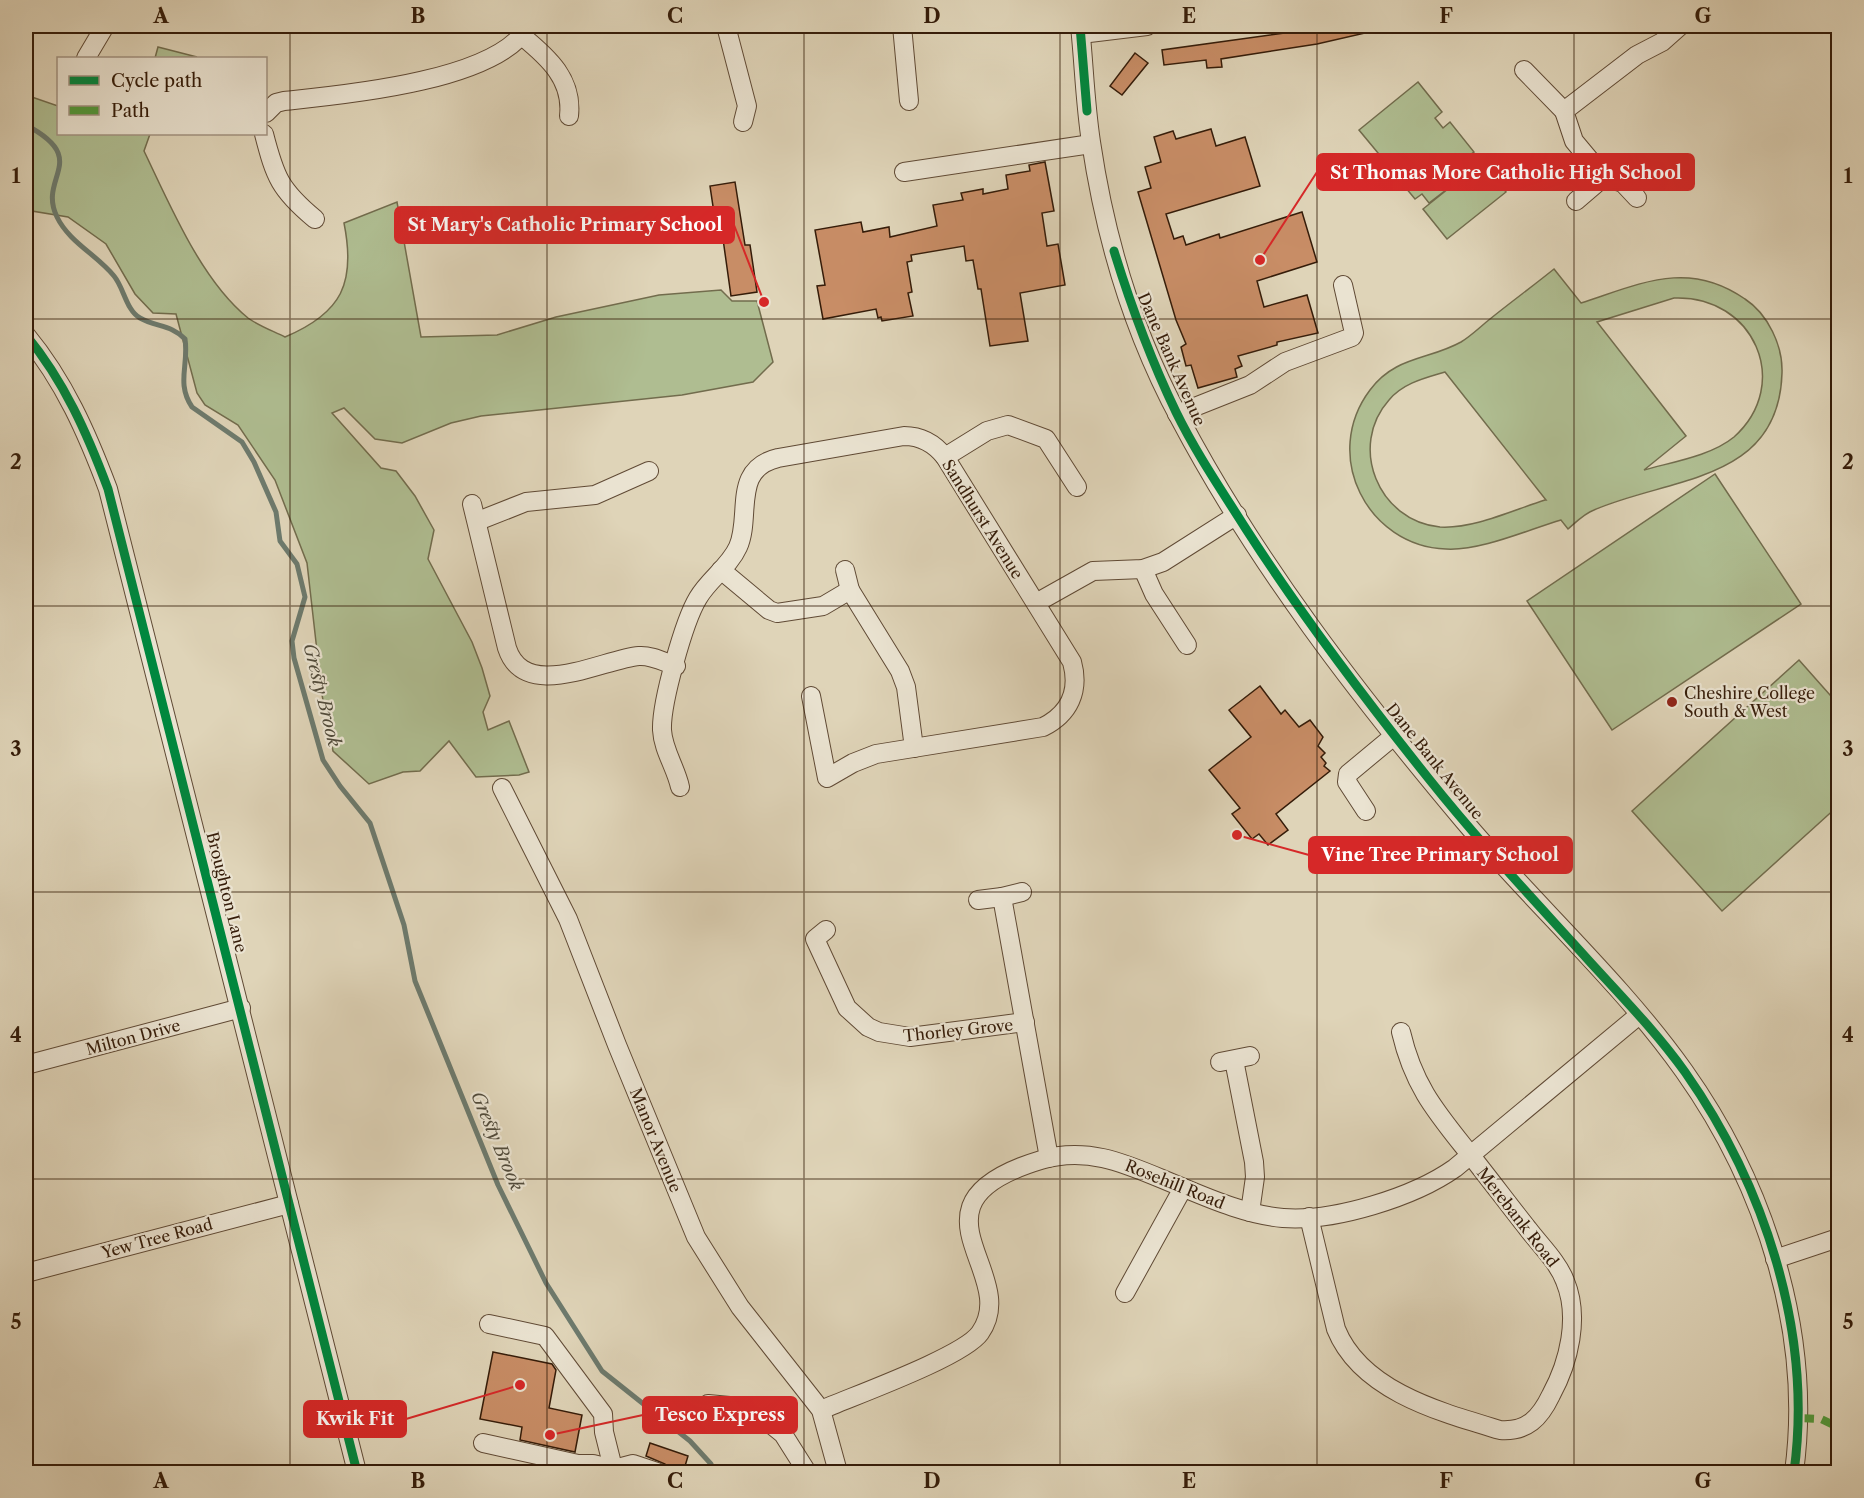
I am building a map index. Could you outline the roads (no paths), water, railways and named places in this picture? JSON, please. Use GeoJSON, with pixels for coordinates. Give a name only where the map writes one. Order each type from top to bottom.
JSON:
{"type":"FeatureCollection","features":[{"type":"Feature","properties":{"kind":"street"},"geometry":{"type":"LineString","coordinates":[[87,57],[105,26]]}},
{"type":"Feature","properties":{"kind":"street"},"geometry":{"type":"LineString","coordinates":[[726,26],[747,106],[743,122]]}},
{"type":"Feature","properties":{"kind":"street"},"geometry":{"type":"LineString","coordinates":[[902,26],[909,101]]}},
{"type":"Feature","properties":{"kind":"street"},"geometry":{"type":"LineString","coordinates":[[1081,30],[1148,26]]}},
{"type":"Feature","properties":{"kind":"street"},"geometry":{"type":"LineString","coordinates":[[1564,111],[1637,55],[1662,42],[1680,26]]}},
{"type":"Feature","properties":{"kind":"street","name":"Dane Bank Avenue"},"geometry":{"type":"LineString","coordinates":[[1081,30],[1091,144],[1103,211],[1127,294],[1177,414],[1237,515],[1295,601],[1395,735],[1482,842],[1639,1015],[1685,1072],[1718,1124],[1745,1178],[1785,1293],[1798,1372],[1798,1435],[1794,1473]]}},
{"type":"Feature","properties":{"kind":"street"},"geometry":{"type":"LineString","coordinates":[[267,112],[276,103],[284,101],[354,93],[440,75],[509,48],[525,31],[566,84],[571,104],[569,116]]}},
{"type":"Feature","properties":{"kind":"street"},"geometry":{"type":"LineString","coordinates":[[1524,70],[1564,111],[1574,141],[1604,177],[1623,183],[1637,198]]}},
{"type":"Feature","properties":{"kind":"street"},"geometry":{"type":"LineString","coordinates":[[264,135],[277,179],[290,196],[315,219]]}},
{"type":"Feature","properties":{"kind":"street"},"geometry":{"type":"LineString","coordinates":[[904,172],[1091,144]]}},
{"type":"Feature","properties":{"kind":"street"},"geometry":{"type":"LineString","coordinates":[[1576,201],[1604,177]]}},
{"type":"Feature","properties":{"kind":"street"},"geometry":{"type":"LineString","coordinates":[[1177,414],[1250,385],[1285,362],[1352,336],[1354,333],[1343,285]]}},
{"type":"Feature","properties":{"kind":"street","name":"Broughton Lane"},"geometry":{"type":"LineString","coordinates":[[26,335],[49,365],[73,405],[108,489],[357,1473]]}},
{"type":"Feature","properties":{"kind":"street"},"geometry":{"type":"LineString","coordinates":[[945,457],[987,431],[1008,425],[1046,439],[1077,487]]}},
{"type":"Feature","properties":{"kind":"street","name":"Sandhurst Avenue"},"geometry":{"type":"LineString","coordinates":[[681,787],[662,730],[663,714],[695,604],[735,553],[741,538],[744,496],[758,468],[771,460],[913,436],[931,443],[945,457],[1072,662],[1075,674],[1072,699],[1060,717],[1043,728],[865,757],[826,778],[811,696]]}},
{"type":"Feature","properties":{"kind":"street"},"geometry":{"type":"LineString","coordinates":[[649,471],[595,495],[526,502],[475,513],[507,648],[514,662],[530,671],[549,676],[639,656],[676,666]]}},
{"type":"Feature","properties":{"kind":"street"},"geometry":{"type":"LineString","coordinates":[[1036,603],[1093,571],[1143,569],[1163,562],[1237,515]]}},
{"type":"Feature","properties":{"kind":"street"},"geometry":{"type":"LineString","coordinates":[[1143,569],[1154,594],[1187,645]]}},
{"type":"Feature","properties":{"kind":"street"},"geometry":{"type":"LineString","coordinates":[[722,570],[769,610],[777,613],[823,606],[850,590]]}},
{"type":"Feature","properties":{"kind":"street"},"geometry":{"type":"LineString","coordinates":[[845,570],[850,590],[900,671],[906,687],[914,748]]}},
{"type":"Feature","properties":{"kind":"street"},"geometry":{"type":"LineString","coordinates":[[1366,811],[1347,782],[1348,774],[1395,735]]}},
{"type":"Feature","properties":{"kind":"street","name":"Manor Avenue"},"geometry":{"type":"LineString","coordinates":[[502,788],[568,919],[617,1046],[696,1237],[740,1307],[821,1410],[838,1473]]}},
{"type":"Feature","properties":{"kind":"street"},"geometry":{"type":"LineString","coordinates":[[978,900],[1022,892]]}},
{"type":"Feature","properties":{"kind":"street"},"geometry":{"type":"LineString","coordinates":[[1002,897],[1049,1158]]}},
{"type":"Feature","properties":{"kind":"street","name":"Thorley Grove"},"geometry":{"type":"LineString","coordinates":[[814,937],[847,1008],[868,1027],[879,1032],[910,1037],[1024,1022]]}},
{"type":"Feature","properties":{"kind":"street","name":"Milton Drive"},"geometry":{"type":"LineString","coordinates":[[26,1065],[241,1008]]}},
{"type":"Feature","properties":{"kind":"street","name":"Rosehill Road"},"geometry":{"type":"LineString","coordinates":[[821,1410],[958,1351],[973,1341],[984,1327],[989,1301],[969,1230],[970,1211],[983,1189],[999,1177],[1066,1154],[1111,1159],[1250,1212],[1282,1218],[1309,1217],[1389,1201],[1409,1194],[1442,1177],[1471,1156],[1639,1015]]}},
{"type":"Feature","properties":{"kind":"street","name":"Merebank Road"},"geometry":{"type":"LineString","coordinates":[[1309,1217],[1336,1329],[1343,1346],[1360,1368],[1392,1389],[1459,1417],[1500,1430],[1518,1429],[1536,1420],[1543,1412],[1560,1379],[1569,1344],[1570,1300],[1560,1271],[1439,1118],[1423,1093],[1406,1051],[1402,1032]]}},
{"type":"Feature","properties":{"kind":"street"},"geometry":{"type":"LineString","coordinates":[[1235,1059],[1254,1162],[1255,1177],[1250,1212]]}},
{"type":"Feature","properties":{"kind":"street"},"geometry":{"type":"LineString","coordinates":[[1135,1286],[1183,1188]]}},
{"type":"Feature","properties":{"kind":"street","name":"Yew Tree Road"},"geometry":{"type":"LineString","coordinates":[[26,1273],[290,1204]]}},
{"type":"Feature","properties":{"kind":"street"},"geometry":{"type":"LineString","coordinates":[[1775,1259],[1839,1238]]}},
{"type":"Feature","properties":{"kind":"street"},"geometry":{"type":"LineString","coordinates":[[489,1324],[545,1336],[603,1414],[604,1432],[614,1471]]}},
{"type":"Feature","properties":{"kind":"street"},"geometry":{"type":"LineString","coordinates":[[708,1404],[751,1408],[783,1434],[803,1462],[807,1473]]}},
{"type":"Feature","properties":{"kind":"street"},"geometry":{"type":"LineString","coordinates":[[483,1443],[614,1471],[633,1464],[657,1473]]}},
{"type":"Feature","properties":{"kind":"waterway","name":"Gresty Brook"},"geometry":{"type":"LineString","coordinates":[[26,125],[45,137],[56,149],[60,159],[53,191],[53,203],[62,226],[114,276],[135,314],[146,321],[175,331],[185,339],[184,382],[187,398],[192,407],[242,442],[254,462],[276,512],[280,541],[297,564],[305,597],[292,641],[294,658],[323,760],[340,786],[370,823],[404,925],[415,981],[498,1185],[546,1283],[602,1371],[690,1441],[711,1464],[715,1472]]}},
{"type":"Feature","properties":{"kind":"place","name":"St Thomas More Catholic High School"},"geometry":{"type":"Point","coordinates":[1260,260]}},
{"type":"Feature","properties":{"kind":"place","name":"St Mary's Catholic Primary School"},"geometry":{"type":"Point","coordinates":[764,302]}},
{"type":"Feature","properties":{"kind":"place","name":"Cheshire College South & West"},"geometry":{"type":"Point","coordinates":[1672,702]}},
{"type":"Feature","properties":{"kind":"place","name":"Vine Tree Primary School"},"geometry":{"type":"Point","coordinates":[1237,835]}},
{"type":"Feature","properties":{"kind":"place","name":"Kwik Fit"},"geometry":{"type":"Point","coordinates":[520,1385]}},
{"type":"Feature","properties":{"kind":"place","name":"Tesco Express"},"geometry":{"type":"Point","coordinates":[550,1435]}}]}
